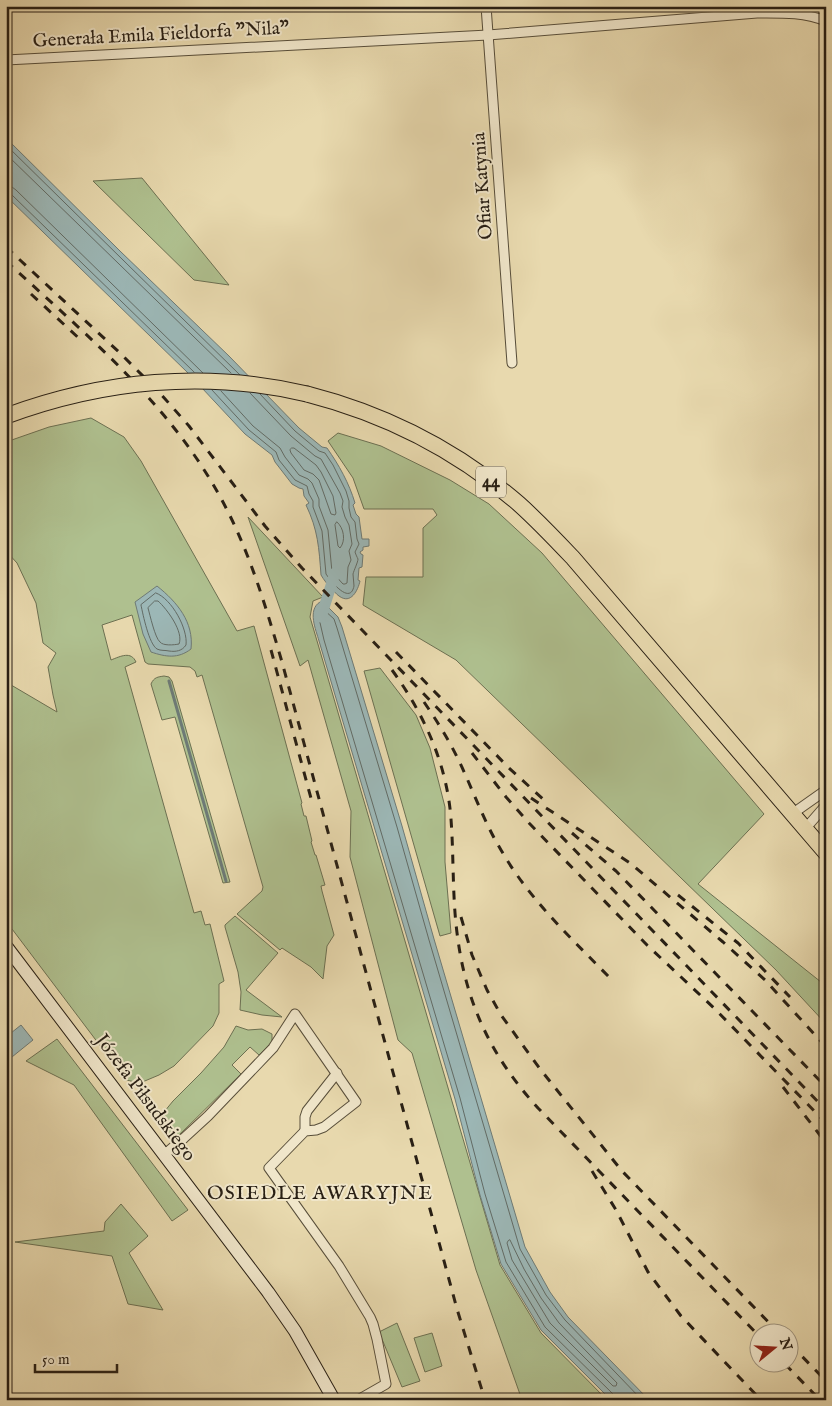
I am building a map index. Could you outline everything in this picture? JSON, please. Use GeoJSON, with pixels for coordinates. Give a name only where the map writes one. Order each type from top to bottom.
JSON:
{"type":"FeatureCollection","features":[{"type":"Feature","properties":{"kind":"main road","name":"44"},"geometry":{"type":"LineString","coordinates":[[6,416],[77,394],[127,385],[186,380],[271,386],[307,394],[370,413],[415,434],[472,468],[519,504],[543,526],[573,558],[826,853]]}},
{"type":"Feature","properties":{"kind":"main road","name":"Józefa Piłsudskiego"},"geometry":{"type":"LineString","coordinates":[[6,946],[277,1304],[302,1342],[334,1400]]}},
{"type":"Feature","properties":{"kind":"street","name":"Ofiar Katynia"},"geometry":{"type":"LineString","coordinates":[[486,6],[512,364]]}},
{"type":"Feature","properties":{"kind":"street","name":"Generała Emila Fieldorfa \"Nila\""},"geometry":{"type":"LineString","coordinates":[[6,60],[488,35],[758,13],[787,13],[814,17],[826,21]]}},
{"type":"Feature","properties":{"kind":"street"},"geometry":{"type":"LineString","coordinates":[[792,814],[826,790]]}},
{"type":"Feature","properties":{"kind":"street"},"geometry":{"type":"LineString","coordinates":[[805,829],[826,805]]}},
{"type":"Feature","properties":{"kind":"street"},"geometry":{"type":"LineString","coordinates":[[165,1154],[208,1116],[272,1048],[296,1014],[356,1102],[324,1128],[305,1131],[269,1168],[339,1266],[373,1324],[386,1384],[358,1400]]}},
{"type":"Feature","properties":{"kind":"street"},"geometry":{"type":"LineString","coordinates":[[305,1131],[307,1111],[337,1074]]}},
{"type":"Feature","properties":{"kind":"green space"},"geometry":{"type":"Polygon","coordinates":[[[142,178],[229,285],[194,280],[93,181],[142,178]]]}},
{"type":"Feature","properties":{"kind":"green space"},"geometry":{"type":"Polygon","coordinates":[[[91,418],[124,437],[141,461],[237,631],[254,626],[304,816],[306,816],[311,842],[325,885],[321,886],[334,935],[327,946],[323,979],[311,967],[282,948],[280,950],[237,914],[262,891],[263,887],[202,675],[197,677],[195,671],[190,667],[148,664],[145,662],[132,615],[102,625],[111,660],[129,655],[136,662],[125,667],[194,913],[201,911],[205,925],[210,924],[224,981],[219,984],[219,1013],[213,1026],[174,1066],[140,1083],[126,1080],[6,921],[6,682],[57,712],[48,667],[56,653],[43,643],[36,603],[17,563],[6,551],[6,442],[49,427],[91,418]]]}},
{"type":"Feature","properties":{"kind":"green space"},"geometry":{"type":"Polygon","coordinates":[[[338,433],[381,446],[450,480],[489,504],[542,553],[764,814],[698,884],[826,986],[826,1024],[776,970],[456,660],[363,605],[366,577],[423,577],[423,528],[437,515],[433,509],[364,509],[353,478],[328,441],[338,433]]]}},
{"type":"Feature","properties":{"kind":"green space"},"geometry":{"type":"Polygon","coordinates":[[[248,517],[323,597],[313,601],[310,617],[500,1265],[541,1333],[607,1400],[522,1400],[476,1270],[412,1053],[398,1040],[350,857],[351,811],[308,660],[300,666],[248,517]]]}},
{"type":"Feature","properties":{"kind":"green space"},"geometry":{"type":"Polygon","coordinates":[[[380,668],[416,715],[430,748],[445,807],[445,862],[451,933],[440,936],[364,671],[380,668]]]}},
{"type":"Feature","properties":{"kind":"green space"},"geometry":{"type":"Polygon","coordinates":[[[158,677],[169,677],[172,681],[230,882],[223,883],[175,717],[162,720],[151,684],[158,677]]]}},
{"type":"Feature","properties":{"kind":"green space"},"geometry":{"type":"Polygon","coordinates":[[[235,916],[278,953],[246,990],[282,1017],[240,1010],[241,992],[238,972],[225,927],[235,916]]]}},
{"type":"Feature","properties":{"kind":"green space"},"geometry":{"type":"Polygon","coordinates":[[[236,1026],[248,1030],[262,1029],[272,1034],[272,1042],[259,1055],[250,1047],[232,1065],[241,1074],[173,1141],[165,1133],[161,1122],[164,1112],[224,1047],[236,1026]]]}},
{"type":"Feature","properties":{"kind":"green space"},"geometry":{"type":"Polygon","coordinates":[[[57,1039],[188,1210],[172,1221],[74,1085],[26,1061],[57,1039]]]}},
{"type":"Feature","properties":{"kind":"green space"},"geometry":{"type":"Polygon","coordinates":[[[121,1204],[148,1236],[129,1253],[163,1310],[128,1304],[112,1256],[15,1242],[104,1231],[105,1222],[121,1204]]]}},
{"type":"Feature","properties":{"kind":"green space"},"geometry":{"type":"Polygon","coordinates":[[[397,1323],[420,1381],[402,1387],[379,1332],[397,1323]]]}},
{"type":"Feature","properties":{"kind":"green space"},"geometry":{"type":"Polygon","coordinates":[[[432,1333],[442,1366],[425,1372],[414,1338],[432,1333]]]}},
{"type":"Feature","properties":{"kind":"water"},"geometry":{"type":"Polygon","coordinates":[[[6,138],[229,356],[299,428],[322,447],[327,448],[336,461],[353,496],[355,503],[353,505],[359,517],[362,539],[369,539],[369,546],[363,547],[363,550],[360,552],[363,555],[362,567],[359,568],[358,580],[360,581],[356,592],[350,598],[343,598],[338,595],[321,575],[317,539],[306,505],[309,503],[304,496],[303,489],[292,484],[275,462],[272,455],[245,434],[187,372],[6,196],[6,138]]]}},
{"type":"Feature","properties":{"kind":"water"},"geometry":{"type":"Polygon","coordinates":[[[157,586],[183,613],[190,630],[191,649],[177,656],[167,656],[151,652],[143,634],[135,602],[157,586]]]}},
{"type":"Feature","properties":{"kind":"water"},"geometry":{"type":"Polygon","coordinates":[[[320,602],[323,602],[338,617],[342,627],[525,1247],[550,1292],[568,1317],[649,1400],[611,1400],[541,1330],[501,1264],[480,1195],[455,1099],[315,626],[314,610],[320,602]]]}},
{"type":"Feature","properties":{"kind":"water"},"geometry":{"type":"Polygon","coordinates":[[[21,1025],[33,1040],[7,1061],[6,1037],[21,1025]]]}},
{"type":"Feature","properties":{"kind":"waterway"},"geometry":{"type":"LineString","coordinates":[[321,617],[335,573]]}},
{"type":"Feature","properties":{"kind":"waterway"},"geometry":{"type":"LineString","coordinates":[[169,681],[226,881]]}},
{"type":"Feature","properties":{"kind":"railway"},"geometry":{"type":"LineString","coordinates":[[6,247],[159,392],[189,426],[265,526],[302,568],[826,1110]]}},
{"type":"Feature","properties":{"kind":"railway"},"geometry":{"type":"LineString","coordinates":[[6,261],[93,341],[148,397],[174,428],[197,459],[218,493],[247,554],[282,662],[457,1309],[485,1400]]}},
{"type":"Feature","properties":{"kind":"railway"},"geometry":{"type":"LineString","coordinates":[[31,294],[83,342]]}},
{"type":"Feature","properties":{"kind":"railway"},"geometry":{"type":"LineString","coordinates":[[271,650],[312,802]]}},
{"type":"Feature","properties":{"kind":"railway"},"geometry":{"type":"LineString","coordinates":[[396,652],[509,768],[544,800]]}},
{"type":"Feature","properties":{"kind":"railway"},"geometry":{"type":"LineString","coordinates":[[392,670],[424,722],[445,779],[451,819],[455,910],[462,964],[475,1009],[495,1051],[538,1108],[750,1327]]}},
{"type":"Feature","properties":{"kind":"railway"},"geometry":{"type":"LineString","coordinates":[[424,702],[451,746],[489,828],[512,868],[551,917],[609,977]]}},
{"type":"Feature","properties":{"kind":"railway"},"geometry":{"type":"LineString","coordinates":[[472,753],[529,823],[647,945],[715,1009],[826,1123]]}},
{"type":"Feature","properties":{"kind":"railway"},"geometry":{"type":"LineString","coordinates":[[531,798],[630,863],[765,980],[826,1047]]}},
{"type":"Feature","properties":{"kind":"railway"},"geometry":{"type":"LineString","coordinates":[[572,833],[616,871],[826,1087]]}},
{"type":"Feature","properties":{"kind":"railway"},"geometry":{"type":"LineString","coordinates":[[678,895],[738,943],[790,997]]}},
{"type":"Feature","properties":{"kind":"railway"},"geometry":{"type":"LineString","coordinates":[[461,917],[472,955],[487,990],[501,1015],[540,1069],[622,1171],[770,1324]]}},
{"type":"Feature","properties":{"kind":"railway"},"geometry":{"type":"LineString","coordinates":[[783,1087],[826,1143]]}},
{"type":"Feature","properties":{"kind":"railway"},"geometry":{"type":"LineString","coordinates":[[592,1171],[616,1210],[648,1272],[681,1316],[761,1400]]}},
{"type":"Feature","properties":{"kind":"railway"},"geometry":{"type":"LineString","coordinates":[[800,1354],[826,1381]]}},
{"type":"Feature","properties":{"kind":"railway"},"geometry":{"type":"LineString","coordinates":[[795,1374],[820,1400]]}},
{"type":"Feature","properties":{"kind":"district","name":"OSIEDLE AWARYJNE"},"geometry":{"type":"Point","coordinates":[320,1193]}}]}
